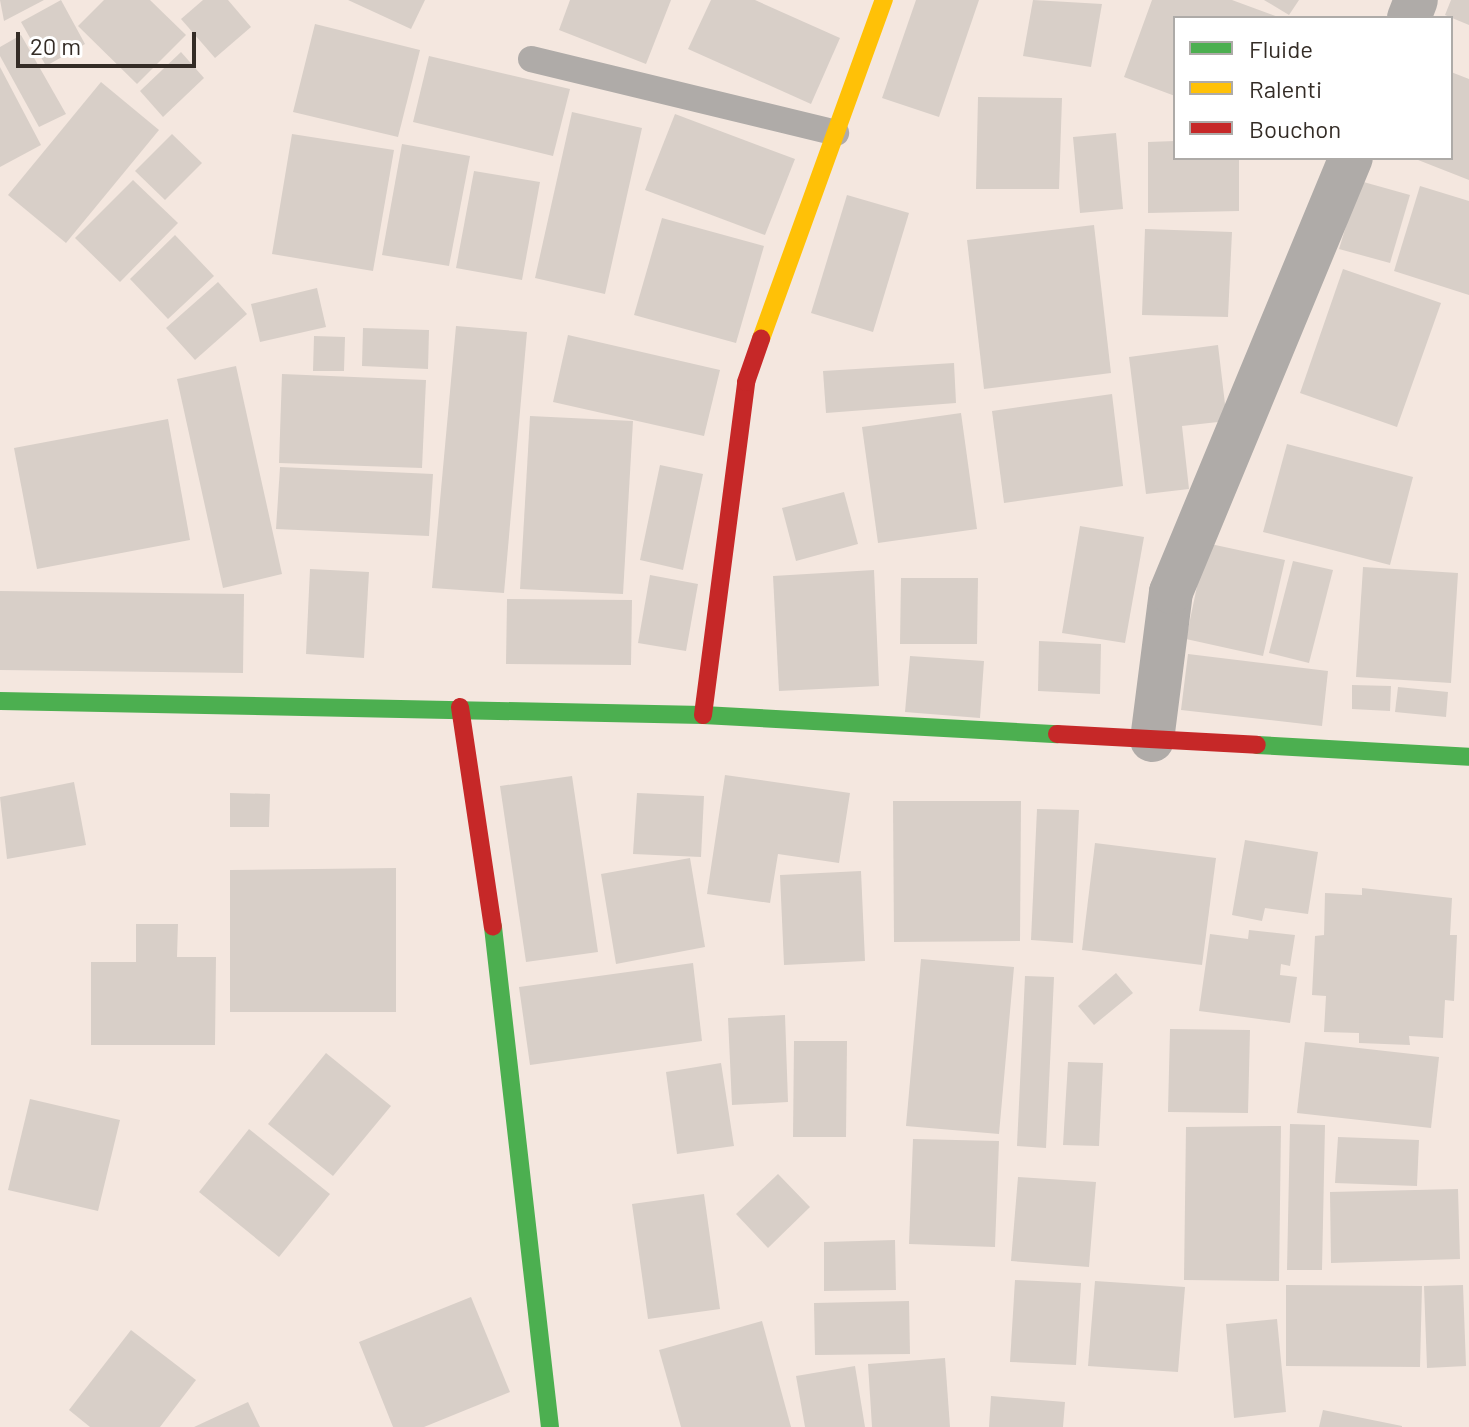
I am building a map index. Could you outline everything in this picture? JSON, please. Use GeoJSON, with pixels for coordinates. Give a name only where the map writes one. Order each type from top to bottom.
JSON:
{"type":"FeatureCollection","features":[{"type":"Feature","properties":{"kind":"street"},"geometry":{"type":"LineString","coordinates":[[703,715],[746,382],[884,0]]}},
{"type":"Feature","properties":{"kind":"street"},"geometry":{"type":"LineString","coordinates":[[1152,740],[1171,592],[1350,160]]}},
{"type":"Feature","properties":{"kind":"street"},"geometry":{"type":"LineString","coordinates":[[0,701],[460,707],[703,715],[1469,757]]}},
{"type":"Feature","properties":{"kind":"street"},"geometry":{"type":"LineString","coordinates":[[460,707],[508,1025],[550,1427]]}},
{"type":"Feature","properties":{"kind":"lane"},"geometry":{"type":"LineString","coordinates":[[531,59],[836,133]]}},
{"type":"Feature","properties":{"kind":"building"},"geometry":{"type":"Polygon","coordinates":[[[0,0],[44,0],[4,21],[0,0]]]}},
{"type":"Feature","properties":{"kind":"building"},"geometry":{"type":"Polygon","coordinates":[[[61,0],[85,44],[46,66],[21,22],[61,0]]]}},
{"type":"Feature","properties":{"kind":"building"},"geometry":{"type":"Polygon","coordinates":[[[104,0],[150,0],[186,35],[137,84],[78,26],[104,0]]]}},
{"type":"Feature","properties":{"kind":"building"},"geometry":{"type":"Polygon","coordinates":[[[203,0],[228,0],[251,27],[215,58],[181,19],[203,0]]]}},
{"type":"Feature","properties":{"kind":"building"},"geometry":{"type":"Polygon","coordinates":[[[348,0],[425,0],[411,29],[348,0]]]}},
{"type":"Feature","properties":{"kind":"building"},"geometry":{"type":"Polygon","coordinates":[[[570,0],[671,0],[646,64],[559,30],[570,0]]]}},
{"type":"Feature","properties":{"kind":"building"},"geometry":{"type":"Polygon","coordinates":[[[711,0],[755,0],[840,38],[811,104],[688,49],[711,0]]]}},
{"type":"Feature","properties":{"kind":"building"},"geometry":{"type":"Polygon","coordinates":[[[916,0],[979,0],[939,117],[882,98],[916,0]]]}},
{"type":"Feature","properties":{"kind":"building"},"geometry":{"type":"Polygon","coordinates":[[[1033,0],[1102,4],[1091,67],[1023,56],[1033,0]]]}},
{"type":"Feature","properties":{"kind":"building"},"geometry":{"type":"Polygon","coordinates":[[[1152,0],[1232,0],[1276,16],[1173,16],[1173,95],[1124,77],[1152,0]]]}},
{"type":"Feature","properties":{"kind":"building"},"geometry":{"type":"Polygon","coordinates":[[[1264,0],[1299,0],[1289,15],[1264,0]]]}},
{"type":"Feature","properties":{"kind":"building"},"geometry":{"type":"Polygon","coordinates":[[[1451,0],[1469,0],[1469,25],[1445,15],[1451,0]]]}},
{"type":"Feature","properties":{"kind":"building"},"geometry":{"type":"Polygon","coordinates":[[[315,24],[420,50],[398,137],[293,112],[315,24]]]}},
{"type":"Feature","properties":{"kind":"building"},"geometry":{"type":"Polygon","coordinates":[[[21,35],[66,114],[39,127],[0,56],[0,47],[21,35]]]}},
{"type":"Feature","properties":{"kind":"building"},"geometry":{"type":"Polygon","coordinates":[[[181,52],[204,78],[163,117],[140,91],[181,52]]]}},
{"type":"Feature","properties":{"kind":"building"},"geometry":{"type":"Polygon","coordinates":[[[429,56],[570,89],[553,156],[413,122],[429,56]]]}},
{"type":"Feature","properties":{"kind":"building"},"geometry":{"type":"Polygon","coordinates":[[[0,67],[41,145],[0,167],[0,67]]]}},
{"type":"Feature","properties":{"kind":"building"},"geometry":{"type":"Polygon","coordinates":[[[1453,73],[1469,79],[1469,180],[1418,160],[1453,160],[1453,73]]]}},
{"type":"Feature","properties":{"kind":"building"},"geometry":{"type":"Polygon","coordinates":[[[101,82],[159,130],[66,243],[8,195],[101,82]]]}},
{"type":"Feature","properties":{"kind":"building"},"geometry":{"type":"Polygon","coordinates":[[[978,97],[1062,98],[1059,189],[976,189],[978,97]]]}},
{"type":"Feature","properties":{"kind":"building"},"geometry":{"type":"Polygon","coordinates":[[[572,112],[642,128],[605,294],[535,278],[572,112]]]}},
{"type":"Feature","properties":{"kind":"building"},"geometry":{"type":"Polygon","coordinates":[[[675,114],[795,159],[765,235],[645,190],[675,114]]]}},
{"type":"Feature","properties":{"kind":"building"},"geometry":{"type":"Polygon","coordinates":[[[1116,133],[1123,209],[1080,213],[1073,137],[1116,133]]]}},
{"type":"Feature","properties":{"kind":"building"},"geometry":{"type":"Polygon","coordinates":[[[172,134],[202,163],[165,200],[135,171],[172,134]]]}},
{"type":"Feature","properties":{"kind":"building"},"geometry":{"type":"Polygon","coordinates":[[[292,134],[394,150],[373,271],[272,254],[292,134]]]}},
{"type":"Feature","properties":{"kind":"building"},"geometry":{"type":"Polygon","coordinates":[[[1173,141],[1173,160],[1239,160],[1239,211],[1148,213],[1148,142],[1173,141]]]}},
{"type":"Feature","properties":{"kind":"building"},"geometry":{"type":"Polygon","coordinates":[[[402,144],[470,156],[449,266],[382,255],[402,144]]]}},
{"type":"Feature","properties":{"kind":"building"},"geometry":{"type":"Polygon","coordinates":[[[474,171],[540,182],[522,280],[456,268],[474,171]]]}},
{"type":"Feature","properties":{"kind":"building"},"geometry":{"type":"Polygon","coordinates":[[[133,180],[178,223],[120,282],[75,238],[133,180]]]}},
{"type":"Feature","properties":{"kind":"building"},"geometry":{"type":"Polygon","coordinates":[[[1360,181],[1410,195],[1390,263],[1339,249],[1360,181]]]}},
{"type":"Feature","properties":{"kind":"building"},"geometry":{"type":"Polygon","coordinates":[[[1420,186],[1469,201],[1469,295],[1394,271],[1420,186]]]}},
{"type":"Feature","properties":{"kind":"building"},"geometry":{"type":"Polygon","coordinates":[[[847,195],[909,213],[873,332],[811,313],[847,195]]]}},
{"type":"Feature","properties":{"kind":"building"},"geometry":{"type":"Polygon","coordinates":[[[662,218],[764,246],[736,343],[634,315],[662,218]]]}},
{"type":"Feature","properties":{"kind":"building"},"geometry":{"type":"Polygon","coordinates":[[[1094,225],[1111,373],[984,389],[967,240],[1094,225]]]}},
{"type":"Feature","properties":{"kind":"building"},"geometry":{"type":"Polygon","coordinates":[[[1145,229],[1232,232],[1228,317],[1142,315],[1145,229]]]}},
{"type":"Feature","properties":{"kind":"building"},"geometry":{"type":"Polygon","coordinates":[[[175,235],[214,276],[168,319],[130,279],[175,235]]]}},
{"type":"Feature","properties":{"kind":"building"},"geometry":{"type":"Polygon","coordinates":[[[1343,269],[1441,303],[1397,427],[1300,393],[1343,269]]]}},
{"type":"Feature","properties":{"kind":"building"},"geometry":{"type":"Polygon","coordinates":[[[218,282],[247,314],[195,360],[166,328],[218,282]]]}},
{"type":"Feature","properties":{"kind":"building"},"geometry":{"type":"Polygon","coordinates":[[[317,288],[326,327],[260,342],[251,304],[317,288]]]}},
{"type":"Feature","properties":{"kind":"building"},"geometry":{"type":"Polygon","coordinates":[[[456,326],[527,332],[504,593],[432,588],[456,326]]]}},
{"type":"Feature","properties":{"kind":"building"},"geometry":{"type":"Polygon","coordinates":[[[363,328],[429,330],[428,369],[362,366],[363,328]]]}},
{"type":"Feature","properties":{"kind":"building"},"geometry":{"type":"Polygon","coordinates":[[[568,335],[720,370],[704,436],[553,402],[568,335]]]}},
{"type":"Feature","properties":{"kind":"building"},"geometry":{"type":"Polygon","coordinates":[[[314,336],[345,337],[344,371],[313,371],[314,336]]]}},
{"type":"Feature","properties":{"kind":"building"},"geometry":{"type":"Polygon","coordinates":[[[1218,345],[1227,421],[1182,426],[1189,489],[1146,494],[1129,357],[1218,345]]]}},
{"type":"Feature","properties":{"kind":"building"},"geometry":{"type":"Polygon","coordinates":[[[954,363],[956,403],[826,413],[823,371],[954,363]]]}},
{"type":"Feature","properties":{"kind":"building"},"geometry":{"type":"Polygon","coordinates":[[[236,366],[282,574],[223,588],[177,379],[236,366]]]}},
{"type":"Feature","properties":{"kind":"building"},"geometry":{"type":"Polygon","coordinates":[[[282,374],[426,380],[422,468],[279,463],[282,374]]]}},
{"type":"Feature","properties":{"kind":"building"},"geometry":{"type":"Polygon","coordinates":[[[1112,394],[1123,486],[1004,503],[992,411],[1112,394]]]}},
{"type":"Feature","properties":{"kind":"building"},"geometry":{"type":"Polygon","coordinates":[[[961,413],[977,529],[878,543],[862,427],[961,413]]]}},
{"type":"Feature","properties":{"kind":"building"},"geometry":{"type":"Polygon","coordinates":[[[530,416],[633,421],[623,594],[520,589],[530,416]]]}},
{"type":"Feature","properties":{"kind":"building"},"geometry":{"type":"Polygon","coordinates":[[[168,419],[190,540],[37,569],[14,448],[168,419]]]}},
{"type":"Feature","properties":{"kind":"building"},"geometry":{"type":"Polygon","coordinates":[[[1287,444],[1413,477],[1390,565],[1263,532],[1287,444]]]}},
{"type":"Feature","properties":{"kind":"building"},"geometry":{"type":"Polygon","coordinates":[[[660,465],[703,474],[683,570],[640,560],[660,465]]]}},
{"type":"Feature","properties":{"kind":"building"},"geometry":{"type":"Polygon","coordinates":[[[280,467],[433,474],[429,536],[276,529],[280,467]]]}},
{"type":"Feature","properties":{"kind":"building"},"geometry":{"type":"Polygon","coordinates":[[[844,492],[858,544],[796,561],[782,508],[844,492]]]}},
{"type":"Feature","properties":{"kind":"building"},"geometry":{"type":"Polygon","coordinates":[[[1080,526],[1144,537],[1125,643],[1062,633],[1080,526]]]}},
{"type":"Feature","properties":{"kind":"building"},"geometry":{"type":"Polygon","coordinates":[[[1206,543],[1285,560],[1263,656],[1186,639],[1206,543]]]}},
{"type":"Feature","properties":{"kind":"building"},"geometry":{"type":"Polygon","coordinates":[[[1293,561],[1333,570],[1309,663],[1269,653],[1293,561]]]}},
{"type":"Feature","properties":{"kind":"building"},"geometry":{"type":"Polygon","coordinates":[[[1363,567],[1458,573],[1451,683],[1356,677],[1363,567]]]}},
{"type":"Feature","properties":{"kind":"building"},"geometry":{"type":"Polygon","coordinates":[[[310,569],[369,572],[364,658],[306,654],[310,569]]]}},
{"type":"Feature","properties":{"kind":"building"},"geometry":{"type":"Polygon","coordinates":[[[874,570],[879,686],[779,691],[773,576],[874,570]]]}},
{"type":"Feature","properties":{"kind":"building"},"geometry":{"type":"Polygon","coordinates":[[[650,575],[698,584],[686,651],[638,643],[650,575]]]}},
{"type":"Feature","properties":{"kind":"building"},"geometry":{"type":"Polygon","coordinates":[[[901,578],[978,578],[977,644],[900,644],[901,578]]]}},
{"type":"Feature","properties":{"kind":"building"},"geometry":{"type":"Polygon","coordinates":[[[0,591],[244,594],[243,673],[0,670],[0,591]]]}},
{"type":"Feature","properties":{"kind":"building"},"geometry":{"type":"Polygon","coordinates":[[[507,599],[632,600],[631,665],[506,664],[507,599]]]}},
{"type":"Feature","properties":{"kind":"building"},"geometry":{"type":"Polygon","coordinates":[[[1039,641],[1101,644],[1100,694],[1038,691],[1039,641]]]}},
{"type":"Feature","properties":{"kind":"building"},"geometry":{"type":"Polygon","coordinates":[[[1188,654],[1328,671],[1322,726],[1181,710],[1188,654]]]}},
{"type":"Feature","properties":{"kind":"building"},"geometry":{"type":"Polygon","coordinates":[[[910,656],[984,661],[980,718],[905,712],[910,656]]]}},
{"type":"Feature","properties":{"kind":"building"},"geometry":{"type":"Polygon","coordinates":[[[1352,685],[1391,686],[1390,711],[1352,709],[1352,685]]]}},
{"type":"Feature","properties":{"kind":"building"},"geometry":{"type":"Polygon","coordinates":[[[1398,687],[1448,692],[1446,717],[1395,712],[1398,687]]]}},
{"type":"Feature","properties":{"kind":"building"},"geometry":{"type":"Polygon","coordinates":[[[725,775],[850,793],[839,863],[778,854],[770,903],[707,894],[725,775]]]}},
{"type":"Feature","properties":{"kind":"building"},"geometry":{"type":"Polygon","coordinates":[[[572,776],[598,952],[526,962],[500,786],[572,776]]]}},
{"type":"Feature","properties":{"kind":"building"},"geometry":{"type":"Polygon","coordinates":[[[74,782],[86,845],[7,859],[0,797],[74,782]]]}},
{"type":"Feature","properties":{"kind":"building"},"geometry":{"type":"Polygon","coordinates":[[[230,793],[270,794],[269,827],[230,827],[230,793]]]}},
{"type":"Feature","properties":{"kind":"building"},"geometry":{"type":"Polygon","coordinates":[[[637,793],[704,796],[701,857],[633,854],[637,793]]]}},
{"type":"Feature","properties":{"kind":"building"},"geometry":{"type":"Polygon","coordinates":[[[893,801],[1021,801],[1020,941],[894,942],[893,801]]]}},
{"type":"Feature","properties":{"kind":"building"},"geometry":{"type":"Polygon","coordinates":[[[1037,809],[1079,810],[1073,943],[1031,940],[1037,809]]]}},
{"type":"Feature","properties":{"kind":"building"},"geometry":{"type":"Polygon","coordinates":[[[1245,840],[1318,852],[1308,914],[1265,908],[1262,921],[1232,915],[1245,840]]]}},
{"type":"Feature","properties":{"kind":"building"},"geometry":{"type":"Polygon","coordinates":[[[1095,843],[1216,858],[1202,965],[1082,950],[1095,843]]]}},
{"type":"Feature","properties":{"kind":"building"},"geometry":{"type":"Polygon","coordinates":[[[690,858],[705,947],[616,964],[601,874],[690,858]]]}},
{"type":"Feature","properties":{"kind":"building"},"geometry":{"type":"Polygon","coordinates":[[[396,868],[396,1012],[230,1012],[230,870],[396,868]]]}},
{"type":"Feature","properties":{"kind":"building"},"geometry":{"type":"Polygon","coordinates":[[[861,871],[865,961],[784,965],[780,875],[861,871]]]}},
{"type":"Feature","properties":{"kind":"building"},"geometry":{"type":"Polygon","coordinates":[[[1362,888],[1452,898],[1450,935],[1457,935],[1454,1001],[1445,1000],[1443,1038],[1409,1036],[1410,1045],[1359,1043],[1359,1033],[1324,1032],[1326,996],[1312,995],[1315,936],[1324,935],[1325,893],[1362,895],[1362,888]]]}},
{"type":"Feature","properties":{"kind":"building"},"geometry":{"type":"Polygon","coordinates":[[[136,924],[178,924],[177,957],[216,957],[215,1045],[91,1045],[91,962],[136,962],[136,924]]]}},
{"type":"Feature","properties":{"kind":"building"},"geometry":{"type":"Polygon","coordinates":[[[1249,930],[1295,935],[1290,966],[1281,964],[1280,975],[1297,977],[1290,1023],[1199,1011],[1210,934],[1248,939],[1249,930]]]}},
{"type":"Feature","properties":{"kind":"building"},"geometry":{"type":"Polygon","coordinates":[[[921,959],[1014,967],[999,1134],[906,1126],[921,959]]]}},
{"type":"Feature","properties":{"kind":"building"},"geometry":{"type":"Polygon","coordinates":[[[693,963],[702,1041],[530,1065],[519,987],[693,963]]]}},
{"type":"Feature","properties":{"kind":"building"},"geometry":{"type":"Polygon","coordinates":[[[1116,973],[1133,993],[1094,1025],[1078,1006],[1116,973]]]}},
{"type":"Feature","properties":{"kind":"building"},"geometry":{"type":"Polygon","coordinates":[[[1025,976],[1054,977],[1046,1148],[1017,1146],[1025,976]]]}},
{"type":"Feature","properties":{"kind":"building"},"geometry":{"type":"Polygon","coordinates":[[[785,1015],[788,1102],[732,1105],[728,1018],[785,1015]]]}},
{"type":"Feature","properties":{"kind":"building"},"geometry":{"type":"Polygon","coordinates":[[[1170,1029],[1250,1030],[1248,1113],[1168,1112],[1170,1029]]]}},
{"type":"Feature","properties":{"kind":"building"},"geometry":{"type":"Polygon","coordinates":[[[794,1041],[847,1041],[846,1137],[793,1137],[794,1041]]]}},
{"type":"Feature","properties":{"kind":"building"},"geometry":{"type":"Polygon","coordinates":[[[1305,1042],[1439,1057],[1431,1128],[1297,1113],[1305,1042]]]}},
{"type":"Feature","properties":{"kind":"building"},"geometry":{"type":"Polygon","coordinates":[[[326,1053],[391,1106],[333,1176],[268,1124],[326,1053]]]}},
{"type":"Feature","properties":{"kind":"building"},"geometry":{"type":"Polygon","coordinates":[[[1068,1062],[1103,1063],[1099,1146],[1063,1145],[1068,1062]]]}},
{"type":"Feature","properties":{"kind":"building"},"geometry":{"type":"Polygon","coordinates":[[[721,1063],[734,1146],[677,1154],[666,1072],[721,1063]]]}},
{"type":"Feature","properties":{"kind":"building"},"geometry":{"type":"Polygon","coordinates":[[[30,1099],[120,1120],[98,1211],[8,1190],[30,1099]]]}},
{"type":"Feature","properties":{"kind":"building"},"geometry":{"type":"Polygon","coordinates":[[[1290,1124],[1325,1125],[1322,1270],[1287,1270],[1290,1124]]]}},
{"type":"Feature","properties":{"kind":"building"},"geometry":{"type":"Polygon","coordinates":[[[1281,1126],[1279,1281],[1184,1280],[1186,1127],[1281,1126]]]}},
{"type":"Feature","properties":{"kind":"building"},"geometry":{"type":"Polygon","coordinates":[[[249,1129],[330,1194],[279,1257],[199,1192],[249,1129]]]}},
{"type":"Feature","properties":{"kind":"building"},"geometry":{"type":"Polygon","coordinates":[[[1338,1137],[1419,1140],[1417,1186],[1335,1183],[1338,1137]]]}},
{"type":"Feature","properties":{"kind":"building"},"geometry":{"type":"Polygon","coordinates":[[[913,1139],[999,1141],[995,1247],[909,1244],[913,1139]]]}},
{"type":"Feature","properties":{"kind":"building"},"geometry":{"type":"Polygon","coordinates":[[[778,1174],[810,1207],[768,1248],[736,1214],[778,1174]]]}},
{"type":"Feature","properties":{"kind":"building"},"geometry":{"type":"Polygon","coordinates":[[[1018,1177],[1096,1182],[1089,1267],[1011,1261],[1018,1177]]]}},
{"type":"Feature","properties":{"kind":"building"},"geometry":{"type":"Polygon","coordinates":[[[1458,1189],[1460,1259],[1331,1263],[1330,1192],[1458,1189]]]}},
{"type":"Feature","properties":{"kind":"building"},"geometry":{"type":"Polygon","coordinates":[[[704,1194],[720,1309],[648,1319],[632,1204],[704,1194]]]}},
{"type":"Feature","properties":{"kind":"building"},"geometry":{"type":"Polygon","coordinates":[[[895,1240],[896,1290],[824,1291],[824,1242],[895,1240]]]}},
{"type":"Feature","properties":{"kind":"building"},"geometry":{"type":"Polygon","coordinates":[[[1015,1280],[1081,1283],[1076,1365],[1010,1362],[1015,1280]]]}},
{"type":"Feature","properties":{"kind":"building"},"geometry":{"type":"Polygon","coordinates":[[[1095,1281],[1185,1287],[1178,1372],[1088,1366],[1095,1281]]]}},
{"type":"Feature","properties":{"kind":"building"},"geometry":{"type":"Polygon","coordinates":[[[1286,1285],[1422,1286],[1420,1367],[1286,1366],[1286,1285]]]}},
{"type":"Feature","properties":{"kind":"building"},"geometry":{"type":"Polygon","coordinates":[[[1463,1285],[1466,1366],[1427,1368],[1424,1286],[1463,1285]]]}},
{"type":"Feature","properties":{"kind":"building"},"geometry":{"type":"Polygon","coordinates":[[[471,1297],[510,1392],[424,1427],[393,1427],[359,1342],[471,1297]]]}},
{"type":"Feature","properties":{"kind":"building"},"geometry":{"type":"Polygon","coordinates":[[[909,1301],[910,1354],[815,1355],[814,1303],[909,1301]]]}},
{"type":"Feature","properties":{"kind":"building"},"geometry":{"type":"Polygon","coordinates":[[[1277,1319],[1286,1412],[1234,1418],[1226,1324],[1277,1319]]]}},
{"type":"Feature","properties":{"kind":"building"},"geometry":{"type":"Polygon","coordinates":[[[762,1321],[791,1427],[681,1427],[659,1350],[762,1321]]]}},
{"type":"Feature","properties":{"kind":"building"},"geometry":{"type":"Polygon","coordinates":[[[131,1330],[196,1380],[160,1427],[90,1427],[69,1410],[131,1330]]]}},
{"type":"Feature","properties":{"kind":"building"},"geometry":{"type":"Polygon","coordinates":[[[945,1358],[950,1427],[872,1427],[868,1364],[945,1358]]]}},
{"type":"Feature","properties":{"kind":"building"},"geometry":{"type":"Polygon","coordinates":[[[855,1366],[865,1427],[805,1427],[796,1376],[855,1366]]]}},
{"type":"Feature","properties":{"kind":"building"},"geometry":{"type":"Polygon","coordinates":[[[991,1396],[1065,1402],[1063,1427],[989,1427],[991,1396]]]}},
{"type":"Feature","properties":{"kind":"building"},"geometry":{"type":"Polygon","coordinates":[[[248,1402],[260,1427],[194,1427],[248,1402]]]}},
{"type":"Feature","properties":{"kind":"building"},"geometry":{"type":"Polygon","coordinates":[[[1323,1410],[1402,1426],[1402,1427],[1319,1427],[1323,1410]]]}},
{"type":"Feature","properties":{"kind":"traffic: fast"},"geometry":{"type":"LineString","coordinates":[[0,701],[703,715],[1057,734]]}},
{"type":"Feature","properties":{"kind":"traffic: fast"},"geometry":{"type":"LineString","coordinates":[[1257,745],[1469,757]]}},
{"type":"Feature","properties":{"kind":"traffic: fast"},"geometry":{"type":"LineString","coordinates":[[493,927],[550,1427]]}},
{"type":"Feature","properties":{"kind":"traffic: slow"},"geometry":{"type":"LineString","coordinates":[[761,339],[884,0]]}},
{"type":"Feature","properties":{"kind":"traffic: jam"},"geometry":{"type":"LineString","coordinates":[[703,715],[746,382],[761,339]]}},
{"type":"Feature","properties":{"kind":"traffic: jam"},"geometry":{"type":"LineString","coordinates":[[460,707],[493,927]]}},
{"type":"Feature","properties":{"kind":"traffic: jam"},"geometry":{"type":"LineString","coordinates":[[1057,734],[1257,745]]}}]}
